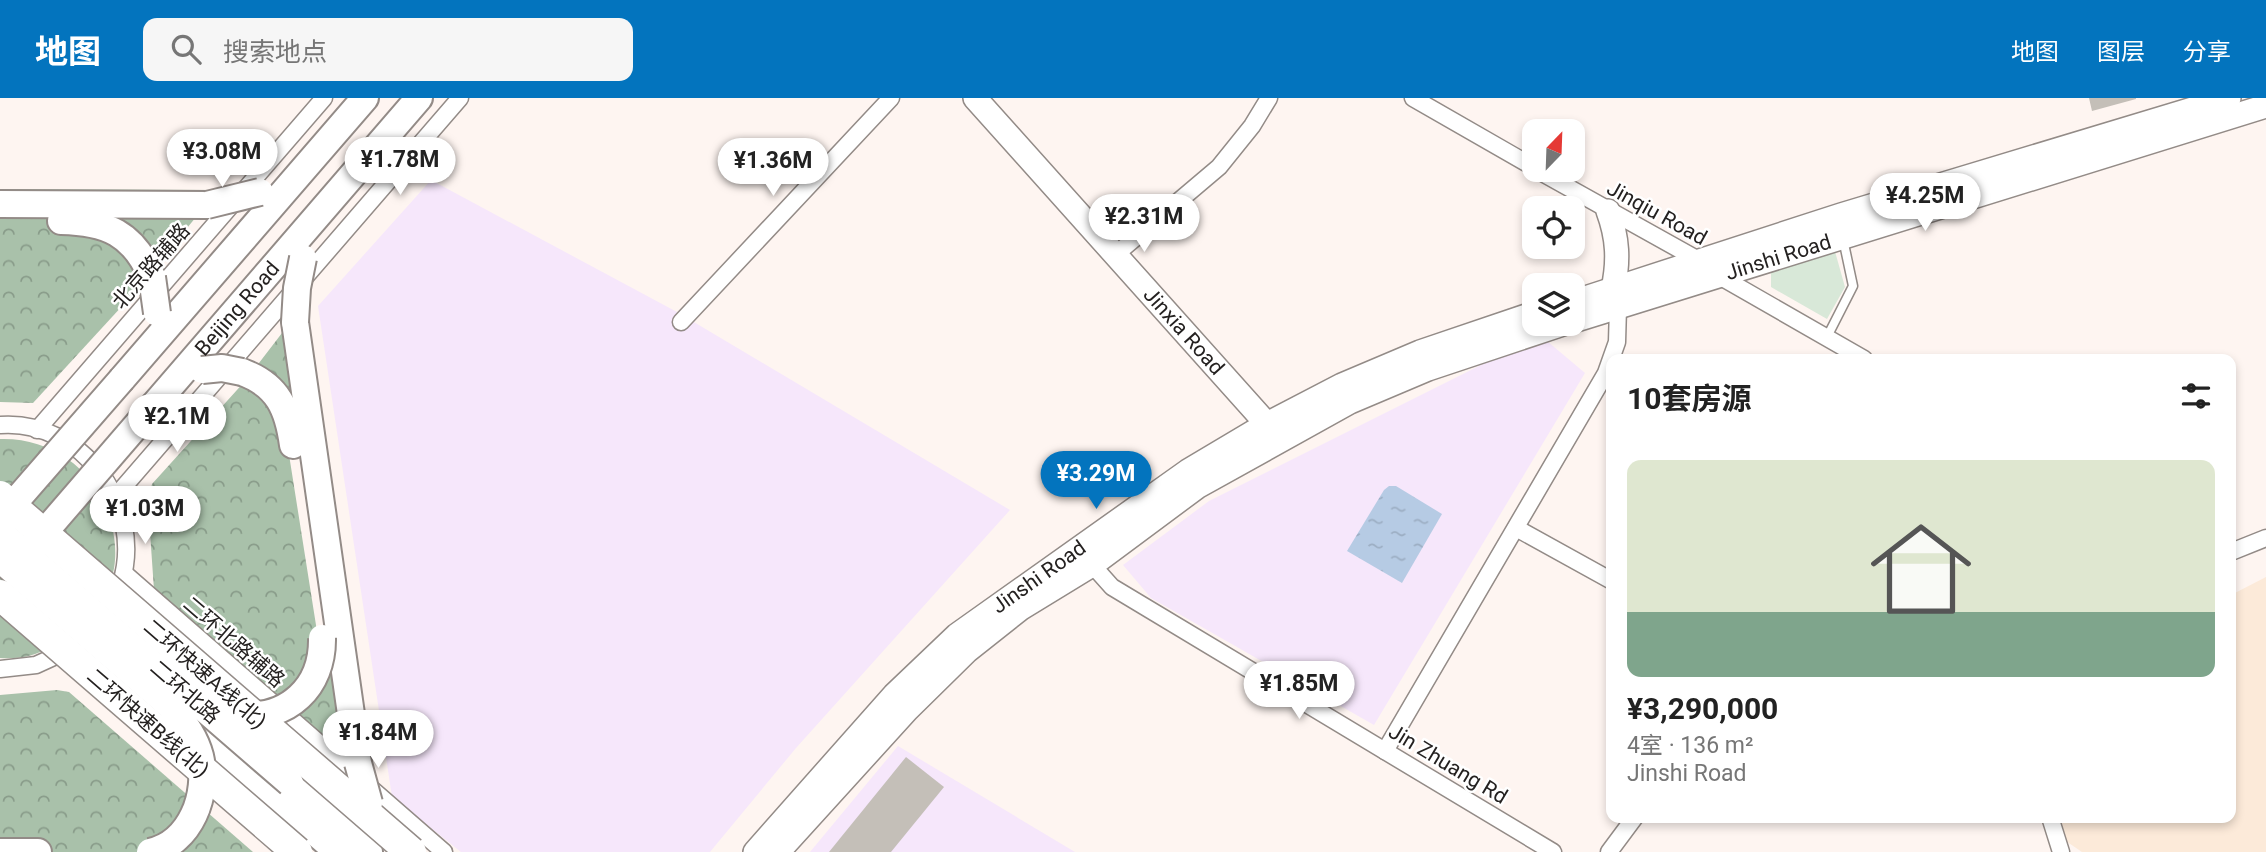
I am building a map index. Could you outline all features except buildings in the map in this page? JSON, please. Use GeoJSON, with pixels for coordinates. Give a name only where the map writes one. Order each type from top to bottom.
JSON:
{"type":"FeatureCollection","features":[{"type":"Feature","properties":{"kind":"highway","name":"二环快速A线(北)"},"geometry":{"type":"LineString","coordinates":[[0,496],[411,852]]}},
{"type":"Feature","properties":{"kind":"highway","name":"二环快速B线(北)"},"geometry":{"type":"LineString","coordinates":[[0,595],[296,852]]}},
{"type":"Feature","properties":{"kind":"main road","name":"Beijing Road"},"geometry":{"type":"LineString","coordinates":[[0,519],[365,98]]}},
{"type":"Feature","properties":{"kind":"main road","name":"Beijing Road"},"geometry":{"type":"LineString","coordinates":[[0,583],[419,98]]}},
{"type":"Feature","properties":{"kind":"main road"},"geometry":{"type":"LineString","coordinates":[[0,204],[207,205],[260,192],[300,168],[339,128]]}},
{"type":"Feature","properties":{"kind":"main road"},"geometry":{"type":"LineString","coordinates":[[370,155],[328,208],[303,258],[297,288],[295,322],[358,763],[369,803],[394,852]]}},
{"type":"Feature","properties":{"kind":"main road"},"geometry":{"type":"LineString","coordinates":[[0,221],[84,221],[106,226],[134,246],[152,277],[157,313],[152,337],[130,369]]}},
{"type":"Feature","properties":{"kind":"main road"},"geometry":{"type":"LineString","coordinates":[[150,852],[163,848],[180,835],[193,816],[201,793],[202,768],[195,742],[180,717],[176,698],[233,714],[259,715],[283,709],[302,696],[316,677],[322,638],[288,412],[270,386],[242,372],[222,368],[202,370],[184,376],[163,395]]}},
{"type":"Feature","properties":{"kind":"main road","name":"二环北路"},"geometry":{"type":"LineString","coordinates":[[0,531],[176,698],[283,791],[369,852]]}},
{"type":"Feature","properties":{"kind":"main road","name":"二环北路"},"geometry":{"type":"LineString","coordinates":[[0,559],[176,698]]}},
{"type":"Feature","properties":{"kind":"main road","name":"二环北路"},"geometry":{"type":"LineString","coordinates":[[283,791],[338,852]]}},
{"type":"Feature","properties":{"kind":"main road"},"geometry":{"type":"LineString","coordinates":[[0,852],[38,852]]}},
{"type":"Feature","properties":{"kind":"street","name":"北京路辅路"},"geometry":{"type":"LineString","coordinates":[[37,430],[324,98]]}},
{"type":"Feature","properties":{"kind":"street"},"geometry":{"type":"LineString","coordinates":[[116,497],[460,98]]}},
{"type":"Feature","properties":{"kind":"street"},"geometry":{"type":"LineString","coordinates":[[681,323],[891,98]]}},
{"type":"Feature","properties":{"kind":"street","name":"Jinxia Road"},"geometry":{"type":"LineString","coordinates":[[975,98],[1273,431]]}},
{"type":"Feature","properties":{"kind":"street"},"geometry":{"type":"LineString","coordinates":[[1115,255],[1219,167],[1252,126],[1269,98]]}},
{"type":"Feature","properties":{"kind":"street","name":"Jinqiu Road"},"geometry":{"type":"LineString","coordinates":[[1413,98],[1522,161]]}},
{"type":"Feature","properties":{"kind":"street","name":"Jinshi Road"},"geometry":{"type":"LineString","coordinates":[[1585,314],[1615,298],[1702,262],[1841,215],[2230,98]]}},
{"type":"Feature","properties":{"kind":"street","name":"Jinshi Road"},"geometry":{"type":"LineString","coordinates":[[1585,301],[1615,298],[1721,277],[1842,235],[2266,106]]}},
{"type":"Feature","properties":{"kind":"street","name":"Jinqiu Road"},"geometry":{"type":"LineString","coordinates":[[1558,182],[1702,262],[1721,277],[1856,354]]}},
{"type":"Feature","properties":{"kind":"street"},"geometry":{"type":"LineString","coordinates":[[1608,211],[1616,231],[1618,250],[1615,298],[1617,342],[1613,354]]}},
{"type":"Feature","properties":{"kind":"street","name":"Jinshi Road"},"geometry":{"type":"LineString","coordinates":[[755,852],[887,702],[947,644],[1198,487],[1273,431],[1342,385],[1420,352],[1522,317]]}},
{"type":"Feature","properties":{"kind":"street","name":"Jinshi Road"},"geometry":{"type":"LineString","coordinates":[[1273,431],[1428,369],[1527,336]]}},
{"type":"Feature","properties":{"kind":"street"},"geometry":{"type":"LineString","coordinates":[[1385,751],[1606,373]]}},
{"type":"Feature","properties":{"kind":"street"},"geometry":{"type":"LineString","coordinates":[[0,425],[37,430],[59,438],[82,453],[102,473],[116,497],[127,541],[124,573],[117,595],[98,626],[59,656],[36,665],[0,669]]}},
{"type":"Feature","properties":{"kind":"street"},"geometry":{"type":"LineString","coordinates":[[1516,528],[1606,578]]}},
{"type":"Feature","properties":{"kind":"street"},"geometry":{"type":"LineString","coordinates":[[2236,550],[2266,538]]}},
{"type":"Feature","properties":{"kind":"street","name":"Jinshi Road"},"geometry":{"type":"LineString","coordinates":[[778,852],[907,710],[967,650],[1086,557]]}},
{"type":"Feature","properties":{"kind":"street","name":"Jin Zhuang Rd"},"geometry":{"type":"LineString","coordinates":[[1086,557],[1112,587],[1553,852]]}},
{"type":"Feature","properties":{"kind":"street","name":"二环北路辅路"},"geometry":{"type":"LineString","coordinates":[[124,573],[444,852]]}},
{"type":"Feature","properties":{"kind":"street"},"geometry":{"type":"LineString","coordinates":[[59,656],[285,852]]}},
{"type":"Feature","properties":{"kind":"street"},"geometry":{"type":"LineString","coordinates":[[1609,852],[1631,823]]}},
{"type":"Feature","properties":{"kind":"street"},"geometry":{"type":"LineString","coordinates":[[2052,823],[2061,852]]}},
{"type":"Feature","properties":{"kind":"lane"},"geometry":{"type":"LineString","coordinates":[[1827,337],[1853,286],[1842,235]]}},
{"type":"Feature","properties":{"kind":"shaded area"},"geometry":{"type":"Polygon","coordinates":[[[431,180],[677,312],[1010,510],[796,748],[710,852],[461,852],[392,797],[318,306],[431,180]]]}},
{"type":"Feature","properties":{"kind":"shaded area"},"geometry":{"type":"Polygon","coordinates":[[[1547,341],[1585,373],[1374,725],[1151,598],[1123,565],[1209,501],[1501,355],[1547,341]]]}},
{"type":"Feature","properties":{"kind":"shaded area"},"geometry":{"type":"Polygon","coordinates":[[[2266,577],[2266,852],[2082,852],[2060,837],[2057,823],[2236,823],[2236,592],[2266,577]]]}},
{"type":"Feature","properties":{"kind":"shaded area"},"geometry":{"type":"Polygon","coordinates":[[[898,746],[1075,852],[810,852],[898,746]]]}},
{"type":"Feature","properties":{"kind":"green space"},"geometry":{"type":"Polygon","coordinates":[[[0,189],[218,190],[135,292],[33,403],[0,402],[0,189]]]}},
{"type":"Feature","properties":{"kind":"green space"},"geometry":{"type":"Polygon","coordinates":[[[1834,248],[1845,287],[1827,319],[1771,287],[1771,266],[1834,248]]]}},
{"type":"Feature","properties":{"kind":"green space"},"geometry":{"type":"Polygon","coordinates":[[[282,333],[292,389],[284,423],[319,644],[335,669],[345,757],[154,590],[148,503],[152,484],[246,380],[282,333]]]}},
{"type":"Feature","properties":{"kind":"green space"},"geometry":{"type":"Polygon","coordinates":[[[0,439],[41,445],[76,466],[90,480],[101,497],[109,516],[115,547],[114,569],[101,594],[55,643],[37,654],[14,658],[0,658],[0,439]]]}},
{"type":"Feature","properties":{"kind":"green space"},"geometry":{"type":"Polygon","coordinates":[[[57,690],[69,692],[253,852],[0,852],[0,695],[57,690]]]}},
{"type":"Feature","properties":{"kind":"water"},"geometry":{"type":"Polygon","coordinates":[[[1389,486],[1396,486],[1442,514],[1402,583],[1347,551],[1389,486]]]}}]}
